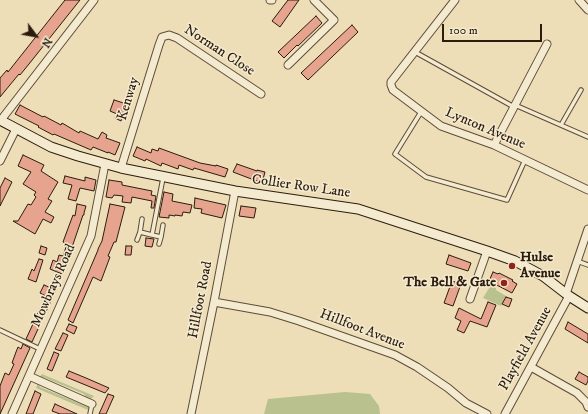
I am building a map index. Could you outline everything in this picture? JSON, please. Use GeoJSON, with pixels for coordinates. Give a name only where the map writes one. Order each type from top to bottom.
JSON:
{"type":"FeatureCollection","features":[{"type":"Feature","properties":{"kind":"main road","name":"Collier Row Lane"},"geometry":{"type":"LineString","coordinates":[[0,120],[51,147],[121,168],[235,191],[358,209],[487,251],[515,262],[543,276],[588,308]]}},
{"type":"Feature","properties":{"kind":"street"},"geometry":{"type":"LineString","coordinates":[[0,120],[94,0]]}},
{"type":"Feature","properties":{"kind":"street"},"geometry":{"type":"LineString","coordinates":[[288,65],[334,20],[314,0]]}},
{"type":"Feature","properties":{"kind":"street","name":"Lynton Avenue"},"geometry":{"type":"LineString","coordinates":[[455,0],[391,82],[393,90],[440,126],[494,145],[588,190]]}},
{"type":"Feature","properties":{"kind":"street"},"geometry":{"type":"LineString","coordinates":[[579,0],[588,10]]}},
{"type":"Feature","properties":{"kind":"street","name":"Norman Close"},"geometry":{"type":"LineString","coordinates":[[162,37],[169,35],[176,38],[261,94]]}},
{"type":"Feature","properties":{"kind":"street","name":"Kenway"},"geometry":{"type":"LineString","coordinates":[[121,168],[162,37]]}},
{"type":"Feature","properties":{"kind":"street"},"geometry":{"type":"LineString","coordinates":[[494,145],[548,44]]}},
{"type":"Feature","properties":{"kind":"street"},"geometry":{"type":"LineString","coordinates":[[0,161],[16,129]]}},
{"type":"Feature","properties":{"kind":"street","name":"Mowbrays Road"},"geometry":{"type":"LineString","coordinates":[[12,414],[90,236],[105,164]]}},
{"type":"Feature","properties":{"kind":"street","name":"Hillfoot Road"},"geometry":{"type":"LineString","coordinates":[[191,414],[235,191]]}},
{"type":"Feature","properties":{"kind":"street"},"geometry":{"type":"LineString","coordinates":[[568,295],[577,261],[588,229]]}},
{"type":"Feature","properties":{"kind":"street"},"geometry":{"type":"LineString","coordinates":[[470,299],[487,251]]}},
{"type":"Feature","properties":{"kind":"street","name":"Playfield Avenue"},"geometry":{"type":"LineString","coordinates":[[505,414],[568,295]]}},
{"type":"Feature","properties":{"kind":"street","name":"Hillfoot Avenue"},"geometry":{"type":"LineString","coordinates":[[214,302],[270,312],[395,355],[417,367],[448,388],[466,403],[487,414]]}},
{"type":"Feature","properties":{"kind":"street"},"geometry":{"type":"LineString","coordinates":[[531,367],[577,393],[586,402],[588,407]]}},
{"type":"Feature","properties":{"kind":"street"},"geometry":{"type":"LineString","coordinates":[[29,376],[92,404]]}},
{"type":"Feature","properties":{"kind":"lane"},"geometry":{"type":"LineString","coordinates":[[414,52],[515,106],[588,137]]}},
{"type":"Feature","properties":{"kind":"lane"},"geometry":{"type":"LineString","coordinates":[[561,125],[581,90]]}},
{"type":"Feature","properties":{"kind":"lane"},"geometry":{"type":"LineString","coordinates":[[421,112],[395,154],[426,177],[507,200],[525,160]]}},
{"type":"Feature","properties":{"kind":"lane"},"geometry":{"type":"LineString","coordinates":[[152,235],[164,177]]}},
{"type":"Feature","properties":{"kind":"lane"},"geometry":{"type":"LineString","coordinates":[[138,240],[142,219]]}},
{"type":"Feature","properties":{"kind":"lane"},"geometry":{"type":"LineString","coordinates":[[159,244],[163,225]]}},
{"type":"Feature","properties":{"kind":"lane"},"geometry":{"type":"LineString","coordinates":[[140,232],[161,237]]}},
{"type":"Feature","properties":{"kind":"lane"},"geometry":{"type":"LineString","coordinates":[[577,261],[588,265]]}},
{"type":"Feature","properties":{"kind":"lane"},"geometry":{"type":"LineString","coordinates":[[0,330],[40,349]]}},
{"type":"Feature","properties":{"kind":"lane"},"geometry":{"type":"LineString","coordinates":[[90,414],[92,404]]}},
{"type":"Feature","properties":{"kind":"green space"},"geometry":{"type":"Polygon","coordinates":[[[491,285],[506,296],[501,306],[483,298],[491,285]]]}},
{"type":"Feature","properties":{"kind":"green space"},"geometry":{"type":"Polygon","coordinates":[[[42,374],[94,396],[90,400],[87,399],[84,394],[43,377],[40,379],[39,378],[42,374]]]}},
{"type":"Feature","properties":{"kind":"green space"},"geometry":{"type":"Polygon","coordinates":[[[38,383],[40,387],[81,404],[84,402],[88,405],[88,410],[36,388],[38,383]]]}},
{"type":"Feature","properties":{"kind":"green space"},"geometry":{"type":"Polygon","coordinates":[[[345,392],[370,394],[379,406],[380,414],[264,414],[268,399],[345,392]]]}},
{"type":"Feature","properties":{"kind":"building"},"geometry":{"type":"Polygon","coordinates":[[[65,0],[80,0],[20,75],[19,74],[0,97],[0,78],[7,70],[8,72],[65,0]]]}},
{"type":"Feature","properties":{"kind":"building"},"geometry":{"type":"Polygon","coordinates":[[[288,0],[299,0],[280,27],[272,21],[288,0]]]}},
{"type":"Feature","properties":{"kind":"building"},"geometry":{"type":"Polygon","coordinates":[[[316,16],[322,23],[284,58],[278,52],[316,16]]]}},
{"type":"Feature","properties":{"kind":"building"},"geometry":{"type":"Polygon","coordinates":[[[352,25],[358,32],[308,80],[301,73],[352,25]]]}},
{"type":"Feature","properties":{"kind":"building"},"geometry":{"type":"Polygon","coordinates":[[[114,100],[130,105],[127,115],[124,113],[121,121],[115,118],[117,114],[110,111],[114,100]]]}},
{"type":"Feature","properties":{"kind":"building"},"geometry":{"type":"Polygon","coordinates":[[[20,105],[61,125],[62,123],[79,133],[80,131],[98,139],[102,132],[107,135],[106,138],[120,143],[115,155],[93,147],[91,150],[54,134],[53,135],[15,114],[20,105]]]}},
{"type":"Feature","properties":{"kind":"building"},"geometry":{"type":"Polygon","coordinates":[[[137,147],[151,153],[152,149],[158,151],[159,148],[200,163],[216,165],[228,169],[225,177],[194,168],[193,170],[179,165],[178,169],[162,163],[161,166],[146,159],[145,161],[133,156],[137,147]]]}},
{"type":"Feature","properties":{"kind":"building"},"geometry":{"type":"Polygon","coordinates":[[[23,155],[44,165],[41,171],[58,182],[48,199],[52,201],[45,212],[54,217],[51,223],[43,219],[35,234],[13,221],[18,221],[28,204],[31,205],[36,197],[34,195],[36,192],[23,184],[31,172],[18,166],[23,155]]]}},
{"type":"Feature","properties":{"kind":"building"},"geometry":{"type":"Polygon","coordinates":[[[237,164],[257,171],[265,172],[262,183],[233,172],[237,164]]]}},
{"type":"Feature","properties":{"kind":"building"},"geometry":{"type":"Polygon","coordinates":[[[65,176],[85,181],[85,177],[96,180],[94,191],[80,188],[76,201],[68,199],[72,185],[63,183],[65,176]]]}},
{"type":"Feature","properties":{"kind":"building"},"geometry":{"type":"Polygon","coordinates":[[[5,178],[12,182],[0,206],[0,188],[5,178]]]}},
{"type":"Feature","properties":{"kind":"building"},"geometry":{"type":"Polygon","coordinates":[[[109,180],[122,182],[122,185],[152,191],[151,195],[156,196],[154,208],[151,208],[152,201],[132,197],[131,203],[122,202],[123,196],[114,195],[112,198],[106,197],[109,180]]]}},
{"type":"Feature","properties":{"kind":"building"},"geometry":{"type":"Polygon","coordinates":[[[164,192],[173,194],[172,201],[192,205],[190,213],[183,212],[182,216],[169,215],[169,218],[159,217],[164,192]]]}},
{"type":"Feature","properties":{"kind":"building"},"geometry":{"type":"Polygon","coordinates":[[[195,198],[226,205],[222,218],[201,213],[202,209],[194,208],[195,198]]]}},
{"type":"Feature","properties":{"kind":"building"},"geometry":{"type":"Polygon","coordinates":[[[77,204],[86,206],[62,274],[50,269],[53,260],[57,262],[59,255],[63,256],[67,244],[63,242],[73,215],[75,216],[77,204]]]}},
{"type":"Feature","properties":{"kind":"building"},"geometry":{"type":"Polygon","coordinates":[[[110,204],[125,207],[116,242],[114,242],[108,256],[110,257],[101,281],[93,277],[73,323],[68,320],[102,241],[110,204]]]}},
{"type":"Feature","properties":{"kind":"building"},"geometry":{"type":"Polygon","coordinates":[[[241,206],[256,208],[254,218],[239,216],[241,206]]]}},
{"type":"Feature","properties":{"kind":"building"},"geometry":{"type":"Polygon","coordinates":[[[146,238],[154,239],[152,247],[145,246],[146,238]]]}},
{"type":"Feature","properties":{"kind":"building"},"geometry":{"type":"Polygon","coordinates":[[[41,246],[47,248],[45,255],[39,253],[41,246]]]}},
{"type":"Feature","properties":{"kind":"building"},"geometry":{"type":"Polygon","coordinates":[[[126,246],[132,246],[131,255],[125,255],[126,246]]]}},
{"type":"Feature","properties":{"kind":"building"},"geometry":{"type":"Polygon","coordinates":[[[449,255],[471,263],[468,271],[446,264],[449,255]]]}},
{"type":"Feature","properties":{"kind":"building"},"geometry":{"type":"Polygon","coordinates":[[[39,259],[43,260],[36,282],[28,279],[32,269],[34,271],[39,259]]]}},
{"type":"Feature","properties":{"kind":"building","name":"The Bell & Gate"},"geometry":{"type":"Polygon","coordinates":[[[493,272],[499,273],[513,280],[512,281],[517,284],[512,293],[489,281],[493,272]]]}},
{"type":"Feature","properties":{"kind":"building"},"geometry":{"type":"Polygon","coordinates":[[[452,281],[461,284],[453,306],[444,303],[452,281]]]}},
{"type":"Feature","properties":{"kind":"building"},"geometry":{"type":"Polygon","coordinates":[[[44,285],[56,290],[32,342],[26,339],[46,296],[40,293],[44,285]]]}},
{"type":"Feature","properties":{"kind":"building"},"geometry":{"type":"Polygon","coordinates":[[[506,297],[512,299],[509,307],[502,304],[506,297]]]}},
{"type":"Feature","properties":{"kind":"building"},"geometry":{"type":"Polygon","coordinates":[[[488,302],[496,305],[487,327],[470,321],[464,333],[457,330],[461,321],[455,318],[459,308],[481,319],[488,302]]]}},
{"type":"Feature","properties":{"kind":"building"},"geometry":{"type":"Polygon","coordinates":[[[568,322],[588,334],[588,343],[565,329],[568,322]]]}},
{"type":"Feature","properties":{"kind":"building"},"geometry":{"type":"Polygon","coordinates":[[[69,324],[77,327],[74,334],[66,330],[69,324]]]}},
{"type":"Feature","properties":{"kind":"building"},"geometry":{"type":"Polygon","coordinates":[[[63,333],[68,335],[61,351],[55,349],[63,333]]]}},
{"type":"Feature","properties":{"kind":"building"},"geometry":{"type":"Polygon","coordinates":[[[23,344],[30,348],[0,414],[0,386],[5,373],[9,375],[14,364],[12,363],[18,347],[21,349],[23,344]]]}},
{"type":"Feature","properties":{"kind":"building"},"geometry":{"type":"Polygon","coordinates":[[[54,352],[59,354],[52,371],[47,369],[54,352]]]}},
{"type":"Feature","properties":{"kind":"building"},"geometry":{"type":"Polygon","coordinates":[[[69,371],[109,388],[105,393],[66,377],[69,371]]]}},
{"type":"Feature","properties":{"kind":"building"},"geometry":{"type":"Polygon","coordinates":[[[579,372],[588,377],[586,385],[575,379],[579,372]]]}},
{"type":"Feature","properties":{"kind":"building"},"geometry":{"type":"Polygon","coordinates":[[[35,391],[41,394],[33,414],[26,414],[35,391]]]}},
{"type":"Feature","properties":{"kind":"building"},"geometry":{"type":"Polygon","coordinates":[[[108,394],[114,396],[106,414],[99,414],[108,394]]]}},
{"type":"Feature","properties":{"kind":"building"},"geometry":{"type":"Polygon","coordinates":[[[55,404],[77,414],[60,414],[52,411],[55,404]]]}},
{"type":"Feature","properties":{"kind":"place","name":"Hulse Avenue"},"geometry":{"type":"Point","coordinates":[512,266]}},
{"type":"Feature","properties":{"kind":"place","name":"The Bell & Gate"},"geometry":{"type":"Point","coordinates":[504,283]}}]}
